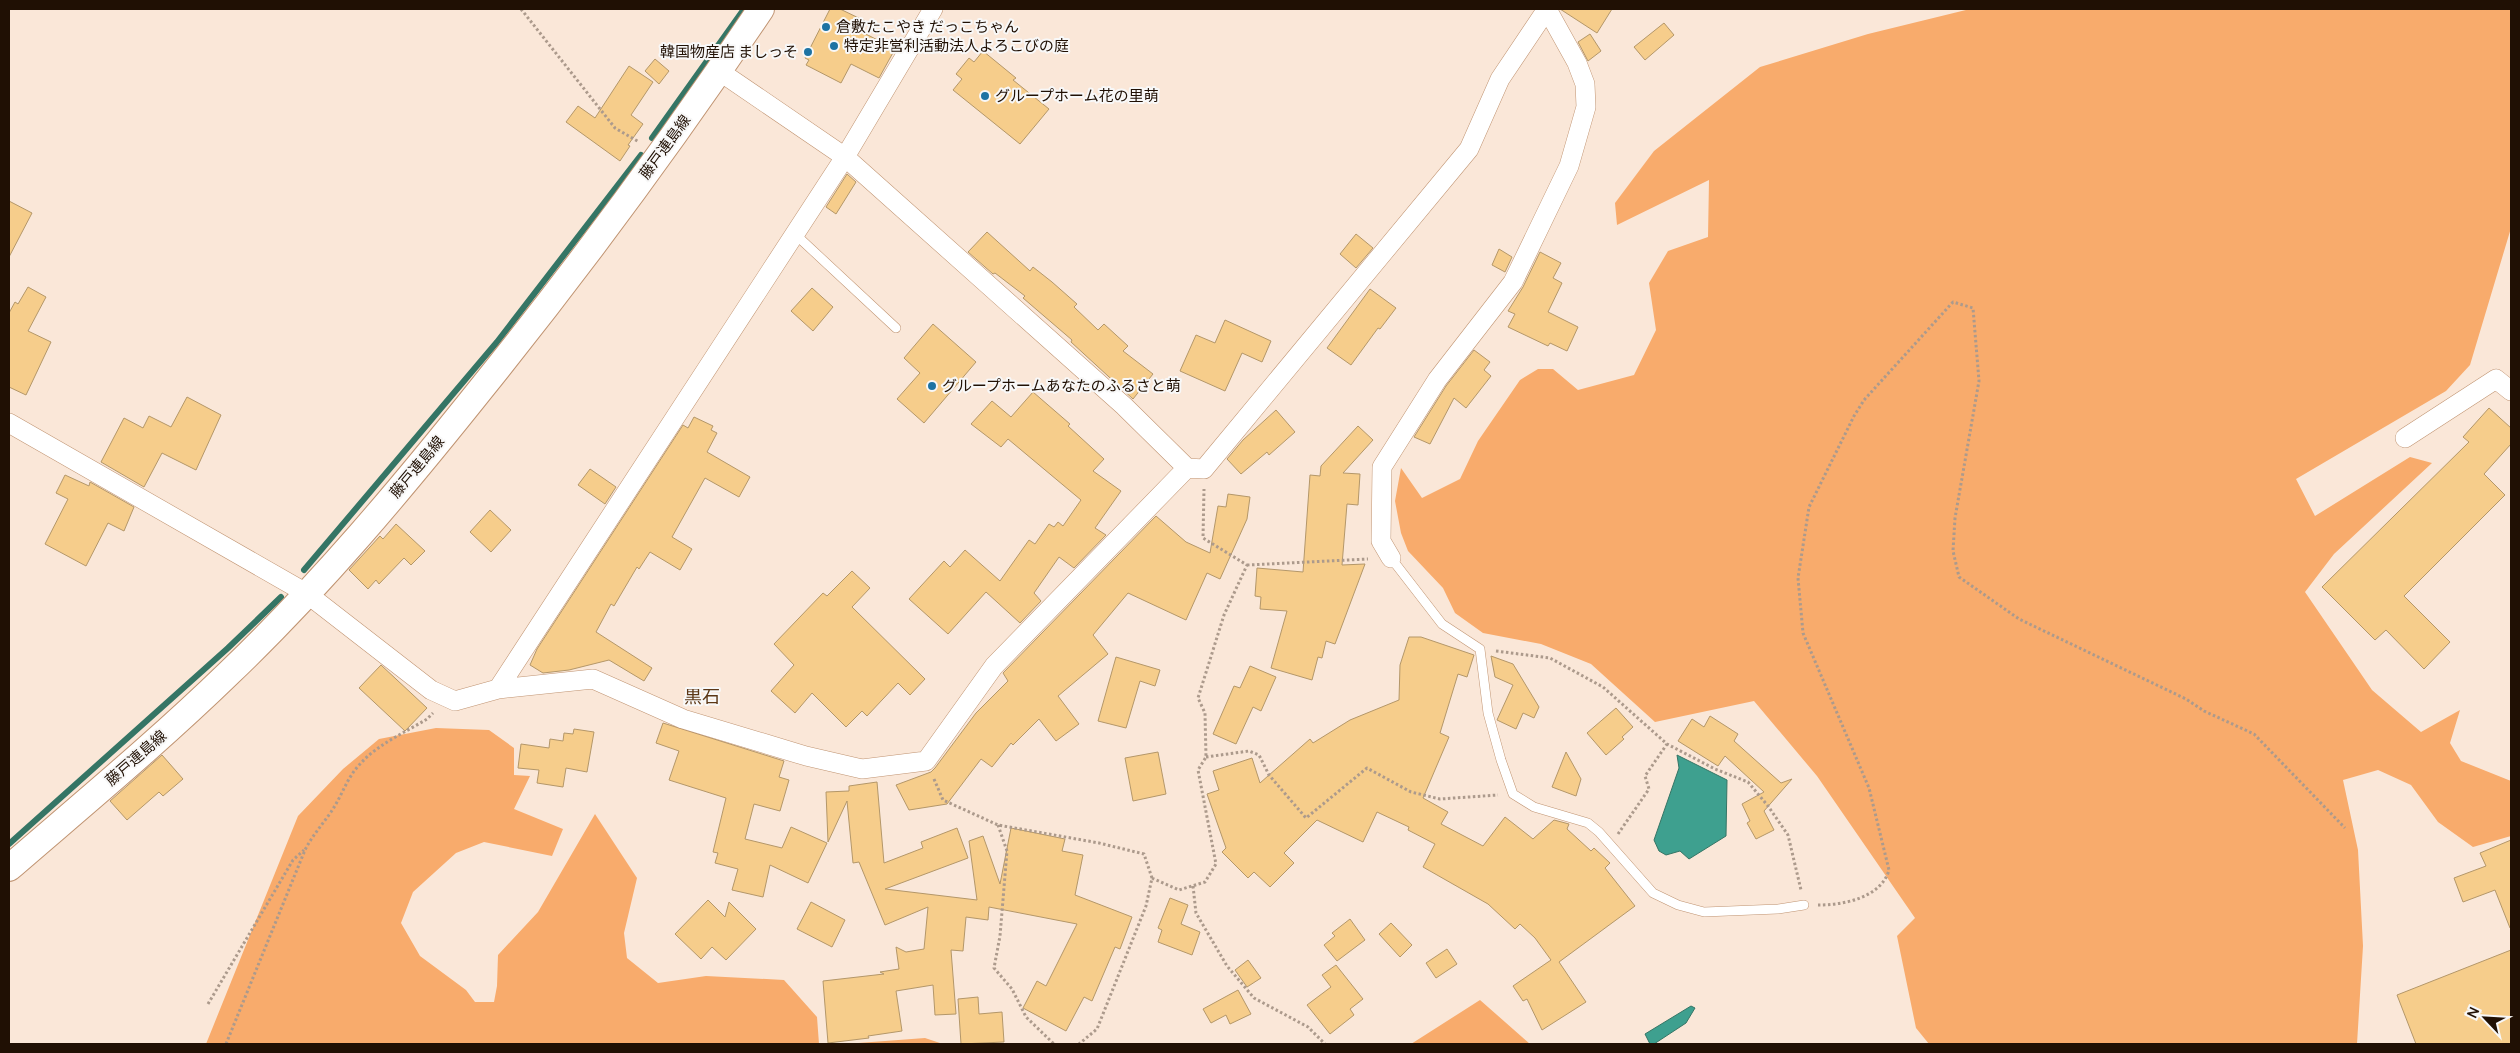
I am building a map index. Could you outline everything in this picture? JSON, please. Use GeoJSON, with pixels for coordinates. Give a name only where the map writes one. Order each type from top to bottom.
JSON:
{"type":"FeatureCollection","features":[{"type":"Feature","properties":{"kind":"main road","name":"藤戸連島線"},"geometry":{"type":"LineString","coordinates":[[9,868],[195,705],[236,666],[306,593],[396,494],[601,236],[720,70],[760,9]]}},
{"type":"Feature","properties":{"kind":"street"},"geometry":{"type":"LineString","coordinates":[[498,689],[845,157],[932,9]]}},
{"type":"Feature","properties":{"kind":"street"},"geometry":{"type":"LineString","coordinates":[[9,423],[306,593],[431,690],[455,701],[498,689],[593,679],[682,719],[806,756],[862,769],[926,761],[994,666],[1196,468],[1469,149],[1500,79],[1547,9],[1577,63],[1584,84],[1586,107],[1569,166],[1513,282],[1436,380],[1382,466],[1381,541],[1391,558]]}},
{"type":"Feature","properties":{"kind":"street"},"geometry":{"type":"LineString","coordinates":[[720,70],[845,157],[1196,468]]}},
{"type":"Feature","properties":{"kind":"street"},"geometry":{"type":"LineString","coordinates":[[2405,438],[2496,379],[2511,391]]}},
{"type":"Feature","properties":{"kind":"lane"},"geometry":{"type":"LineString","coordinates":[[795,234],[896,328]]}},
{"type":"Feature","properties":{"kind":"lane"},"geometry":{"type":"LineString","coordinates":[[1391,558],[1442,624],[1480,649],[1488,712],[1501,760],[1513,794],[1534,807],[1588,824],[1610,844],[1653,893],[1678,905],[1704,912],[1778,909],[1804,905]]}},
{"type":"Feature","properties":{"kind":"path"},"geometry":{"type":"LineString","coordinates":[[521,9],[616,128],[660,155]]}},
{"type":"Feature","properties":{"kind":"path"},"geometry":{"type":"LineString","coordinates":[[1480,649],[1550,658],[1603,687],[1667,744],[1715,769],[1748,782],[1788,835],[1804,905],[1839,905],[1856,900],[1872,891],[1886,880],[1889,870],[1869,788],[1803,633],[1798,578],[1809,508],[1864,400],[1952,302],[1973,308],[1979,381],[1955,518],[1953,550],[1959,577],[2019,619],[2186,699],[2204,711],[2254,734],[2345,828]]}},
{"type":"Feature","properties":{"kind":"path"},"geometry":{"type":"LineString","coordinates":[[1196,468],[1203,538],[1247,565],[1391,558]]}},
{"type":"Feature","properties":{"kind":"path"},"geometry":{"type":"LineString","coordinates":[[1152,878],[1179,890],[1205,882],[1216,864],[1198,770],[1206,757],[1205,713],[1198,698],[1224,615],[1247,565]]}},
{"type":"Feature","properties":{"kind":"path"},"geometry":{"type":"LineString","coordinates":[[226,1044],[305,850],[361,762],[377,749],[427,719],[446,696]]}},
{"type":"Feature","properties":{"kind":"path"},"geometry":{"type":"LineString","coordinates":[[1610,844],[1627,824],[1649,789],[1645,776],[1667,744]]}},
{"type":"Feature","properties":{"kind":"path"},"geometry":{"type":"LineString","coordinates":[[1206,757],[1249,752],[1258,755],[1269,775],[1306,818],[1367,768],[1411,792],[1440,799],[1513,794]]}},
{"type":"Feature","properties":{"kind":"path"},"geometry":{"type":"LineString","coordinates":[[926,761],[943,800],[998,825],[1100,843],[1144,854],[1152,878],[1146,906],[1097,1029],[1079,1044]]}},
{"type":"Feature","properties":{"kind":"path"},"geometry":{"type":"LineString","coordinates":[[998,825],[1007,851],[1000,936],[994,968],[1012,989],[1026,1017],[1054,1044]]}},
{"type":"Feature","properties":{"kind":"path"},"geometry":{"type":"LineString","coordinates":[[208,1004],[293,860],[305,850]]}},
{"type":"Feature","properties":{"kind":"path"},"geometry":{"type":"LineString","coordinates":[[1193,886],[1196,913],[1232,972],[1254,998],[1308,1027],[1325,1044]]}},
{"type":"Feature","properties":{"kind":"shaded area"},"geometry":{"type":"Polygon","coordinates":[[[1970,9],[2511,9],[2511,228],[2470,365],[2446,391],[2296,479],[2315,516],[2410,457],[2432,463],[2334,554],[2305,592],[2372,690],[2421,732],[2460,710],[2450,743],[2461,761],[2511,781],[2511,836],[2473,847],[2438,822],[2411,785],[2378,770],[2343,780],[2358,850],[2363,946],[2357,1044],[1929,1044],[1916,1028],[1897,936],[1915,918],[1817,776],[1754,701],[1655,722],[1591,664],[1541,644],[1483,633],[1455,613],[1443,588],[1408,551],[1401,533],[1395,501],[1401,468],[1422,498],[1460,479],[1478,441],[1520,380],[1538,369],[1553,369],[1578,390],[1634,375],[1656,330],[1649,283],[1668,251],[1708,237],[1709,180],[1617,225],[1615,203],[1654,151],[1760,67],[1868,34],[1970,9]]]}},
{"type":"Feature","properties":{"kind":"shaded area"},"geometry":{"type":"Polygon","coordinates":[[[436,728],[489,730],[514,748],[514,775],[530,776],[514,809],[563,829],[552,856],[484,842],[456,853],[413,892],[401,923],[420,956],[466,990],[475,1002],[494,1002],[497,986],[498,955],[538,912],[595,814],[637,878],[624,933],[627,958],[658,983],[706,976],[784,980],[817,1017],[819,1044],[206,1044],[298,816],[343,769],[379,739],[436,728]]]}},
{"type":"Feature","properties":{"kind":"shaded area"},"geometry":{"type":"Polygon","coordinates":[[[1480,1000],[1530,1044],[1411,1044],[1480,1000]]]}},
{"type":"Feature","properties":{"kind":"shaded area"},"geometry":{"type":"Polygon","coordinates":[[[925,1038],[943,1044],[845,1044],[925,1038]]]}},
{"type":"Feature","properties":{"kind":"water"},"geometry":{"type":"Polygon","coordinates":[[[1677,755],[1727,780],[1726,836],[1689,859],[1680,851],[1666,855],[1659,851],[1654,840],[1679,768],[1677,755]]]}},
{"type":"Feature","properties":{"kind":"water"},"geometry":{"type":"Polygon","coordinates":[[[1691,1006],[1695,1008],[1686,1023],[1654,1044],[1650,1044],[1645,1034],[1691,1006]]]}},
{"type":"Feature","properties":{"kind":"building"},"geometry":{"type":"Polygon","coordinates":[[[830,9],[840,9],[865,21],[860,31],[895,49],[879,78],[851,64],[841,83],[806,65],[809,60],[805,58],[830,9]]]}},
{"type":"Feature","properties":{"kind":"building"},"geometry":{"type":"Polygon","coordinates":[[[1560,9],[1612,9],[1597,33],[1560,9]]]}},
{"type":"Feature","properties":{"kind":"building"},"geometry":{"type":"Polygon","coordinates":[[[1664,23],[1674,35],[1645,60],[1634,47],[1664,23]]]}},
{"type":"Feature","properties":{"kind":"building"},"geometry":{"type":"Polygon","coordinates":[[[1590,34],[1601,51],[1588,61],[1578,42],[1590,34]]]}},
{"type":"Feature","properties":{"kind":"building","name":"グループホーム花の里萌"},"geometry":{"type":"Polygon","coordinates":[[[983,51],[1016,78],[1013,80],[1049,109],[1020,144],[953,90],[962,79],[956,74],[969,58],[974,62],[983,51]]]}},
{"type":"Feature","properties":{"kind":"building"},"geometry":{"type":"Polygon","coordinates":[[[655,59],[669,71],[659,84],[645,71],[655,59]]]}},
{"type":"Feature","properties":{"kind":"building"},"geometry":{"type":"Polygon","coordinates":[[[629,66],[653,82],[631,115],[643,124],[628,145],[630,146],[620,161],[566,122],[578,106],[595,118],[629,66]]]}},
{"type":"Feature","properties":{"kind":"building"},"geometry":{"type":"Polygon","coordinates":[[[847,174],[856,182],[836,214],[826,207],[847,174]]]}},
{"type":"Feature","properties":{"kind":"building"},"geometry":{"type":"Polygon","coordinates":[[[9,201],[32,213],[9,257],[9,201]]]}},
{"type":"Feature","properties":{"kind":"building"},"geometry":{"type":"Polygon","coordinates":[[[987,232],[1030,271],[1033,267],[1077,304],[1074,307],[1098,330],[1104,324],[1128,346],[1123,351],[1153,374],[1133,399],[1071,342],[1072,340],[1023,298],[1025,296],[995,273],[993,274],[968,252],[987,232]]]}},
{"type":"Feature","properties":{"kind":"building"},"geometry":{"type":"Polygon","coordinates":[[[1356,234],[1373,248],[1356,268],[1340,254],[1356,234]]]}},
{"type":"Feature","properties":{"kind":"building"},"geometry":{"type":"Polygon","coordinates":[[[1499,249],[1512,257],[1505,272],[1492,265],[1499,249]]]}},
{"type":"Feature","properties":{"kind":"building"},"geometry":{"type":"Polygon","coordinates":[[[1540,252],[1561,263],[1553,278],[1562,283],[1548,312],[1578,327],[1567,351],[1550,343],[1548,346],[1508,327],[1515,314],[1508,311],[1523,287],[1540,252]]]}},
{"type":"Feature","properties":{"kind":"building"},"geometry":{"type":"Polygon","coordinates":[[[28,287],[46,297],[28,331],[51,342],[26,395],[9,387],[9,313],[15,302],[18,304],[28,287]]]}},
{"type":"Feature","properties":{"kind":"building"},"geometry":{"type":"Polygon","coordinates":[[[812,288],[833,307],[813,331],[791,311],[812,288]]]}},
{"type":"Feature","properties":{"kind":"building"},"geometry":{"type":"Polygon","coordinates":[[[1370,289],[1396,308],[1380,329],[1378,328],[1351,365],[1327,348],[1370,289]]]}},
{"type":"Feature","properties":{"kind":"building"},"geometry":{"type":"Polygon","coordinates":[[[1225,320],[1271,341],[1262,362],[1242,353],[1225,391],[1180,371],[1196,335],[1215,343],[1225,320]]]}},
{"type":"Feature","properties":{"kind":"building","name":"グループホームあなたのふるさと萌"},"geometry":{"type":"Polygon","coordinates":[[[933,324],[976,362],[924,423],[897,399],[920,373],[904,358],[933,324]]]}},
{"type":"Feature","properties":{"kind":"building"},"geometry":{"type":"Polygon","coordinates":[[[1474,350],[1490,362],[1484,370],[1491,376],[1466,408],[1454,398],[1430,444],[1414,437],[1446,386],[1474,350]]]}},
{"type":"Feature","properties":{"kind":"building"},"geometry":{"type":"Polygon","coordinates":[[[1033,392],[1070,424],[1068,426],[1104,459],[1093,471],[1121,491],[1095,528],[1106,535],[1074,568],[1059,557],[1034,593],[1041,601],[1020,623],[986,592],[948,634],[909,599],[944,561],[950,567],[965,550],[1000,581],[1029,540],[1035,544],[1049,524],[1054,527],[1058,522],[1063,526],[1081,500],[1008,439],[1001,447],[971,424],[992,401],[1011,417],[1033,392]]]}},
{"type":"Feature","properties":{"kind":"building"},"geometry":{"type":"Polygon","coordinates":[[[187,397],[221,415],[196,470],[162,453],[144,487],[101,462],[124,418],[143,428],[149,416],[171,427],[187,397]]]}},
{"type":"Feature","properties":{"kind":"building"},"geometry":{"type":"Polygon","coordinates":[[[2489,408],[2511,428],[2511,444],[2484,474],[2505,495],[2404,596],[2450,642],[2424,669],[2386,630],[2375,640],[2322,587],[2469,442],[2463,437],[2489,408]]]}},
{"type":"Feature","properties":{"kind":"building"},"geometry":{"type":"Polygon","coordinates":[[[1276,410],[1295,432],[1269,455],[1267,452],[1241,474],[1227,459],[1243,440],[1276,410]]]}},
{"type":"Feature","properties":{"kind":"building"},"geometry":{"type":"Polygon","coordinates":[[[694,417],[713,426],[711,430],[717,433],[707,452],[750,477],[739,497],[705,478],[672,537],[692,549],[680,570],[650,552],[639,569],[637,567],[614,606],[611,604],[596,632],[652,668],[644,681],[609,660],[569,670],[543,673],[530,665],[537,649],[683,425],[688,428],[694,417]]]}},
{"type":"Feature","properties":{"kind":"building"},"geometry":{"type":"Polygon","coordinates":[[[1358,426],[1373,440],[1343,473],[1360,474],[1358,505],[1347,504],[1342,565],[1365,564],[1335,644],[1326,641],[1322,658],[1318,657],[1312,680],[1271,668],[1287,611],[1260,609],[1261,597],[1255,596],[1257,568],[1303,572],[1310,475],[1320,476],[1321,466],[1358,426]]]}},
{"type":"Feature","properties":{"kind":"building"},"geometry":{"type":"Polygon","coordinates":[[[590,469],[616,487],[605,504],[578,485],[590,469]]]}},
{"type":"Feature","properties":{"kind":"building"},"geometry":{"type":"Polygon","coordinates":[[[65,475],[89,486],[90,482],[134,507],[124,531],[108,523],[86,566],[45,544],[68,499],[56,493],[65,475]]]}},
{"type":"Feature","properties":{"kind":"building"},"geometry":{"type":"Polygon","coordinates":[[[1228,494],[1250,497],[1247,519],[1220,579],[1207,573],[1186,620],[1128,593],[1093,635],[1108,654],[1058,696],[1079,724],[1056,741],[1039,719],[1013,745],[1011,743],[992,767],[981,759],[947,804],[909,810],[896,785],[931,772],[935,768],[976,713],[1008,681],[1003,673],[1156,516],[1186,542],[1210,553],[1218,506],[1226,507],[1228,494]]]}},
{"type":"Feature","properties":{"kind":"building"},"geometry":{"type":"Polygon","coordinates":[[[490,510],[511,530],[491,552],[470,532],[490,510]]]}},
{"type":"Feature","properties":{"kind":"building"},"geometry":{"type":"Polygon","coordinates":[[[396,524],[425,551],[411,565],[404,558],[379,584],[376,580],[368,589],[349,570],[380,536],[383,539],[396,524]]]}},
{"type":"Feature","properties":{"kind":"building"},"geometry":{"type":"Polygon","coordinates":[[[852,571],[870,588],[852,607],[925,679],[910,695],[898,683],[867,716],[862,711],[846,727],[812,693],[795,713],[771,691],[794,665],[774,644],[823,593],[827,596],[852,571]]]}},
{"type":"Feature","properties":{"kind":"building"},"geometry":{"type":"Polygon","coordinates":[[[1409,637],[1421,637],[1474,655],[1467,677],[1458,674],[1440,733],[1449,737],[1423,798],[1448,812],[1441,824],[1483,846],[1505,817],[1533,839],[1554,820],[1569,824],[1567,829],[1591,851],[1594,848],[1610,863],[1605,868],[1635,906],[1559,962],[1586,1002],[1542,1030],[1527,999],[1523,1001],[1513,986],[1551,960],[1535,938],[1520,924],[1515,929],[1488,904],[1423,867],[1435,844],[1408,830],[1409,827],[1377,812],[1363,842],[1317,820],[1284,853],[1294,863],[1270,887],[1254,872],[1248,878],[1222,852],[1226,848],[1207,794],[1219,790],[1213,771],[1252,758],[1260,783],[1310,739],[1313,743],[1350,720],[1399,700],[1400,665],[1409,637]]]}},
{"type":"Feature","properties":{"kind":"building"},"geometry":{"type":"Polygon","coordinates":[[[1491,656],[1513,664],[1539,707],[1534,718],[1523,713],[1516,729],[1497,720],[1513,685],[1495,677],[1491,656]]]}},
{"type":"Feature","properties":{"kind":"building"},"geometry":{"type":"Polygon","coordinates":[[[1116,657],[1160,670],[1155,686],[1140,681],[1126,728],[1098,721],[1116,657]]]}},
{"type":"Feature","properties":{"kind":"building"},"geometry":{"type":"Polygon","coordinates":[[[381,665],[427,708],[405,731],[359,688],[381,665]]]}},
{"type":"Feature","properties":{"kind":"building"},"geometry":{"type":"Polygon","coordinates":[[[1250,666],[1276,677],[1261,711],[1253,707],[1236,744],[1213,734],[1234,686],[1240,688],[1250,666]]]}},
{"type":"Feature","properties":{"kind":"building"},"geometry":{"type":"Polygon","coordinates":[[[1616,708],[1633,727],[1622,737],[1624,739],[1606,755],[1587,733],[1616,708]]]}},
{"type":"Feature","properties":{"kind":"building"},"geometry":{"type":"Polygon","coordinates":[[[1710,716],[1738,734],[1734,741],[1781,783],[1792,779],[1764,811],[1774,830],[1756,839],[1747,823],[1750,821],[1742,804],[1764,792],[1725,756],[1718,766],[1678,741],[1692,719],[1704,727],[1710,716]]]}},
{"type":"Feature","properties":{"kind":"building"},"geometry":{"type":"Polygon","coordinates":[[[663,723],[784,761],[779,777],[789,780],[780,811],[754,804],[745,839],[782,848],[791,827],[827,843],[808,883],[770,865],[763,897],[732,890],[738,869],[715,863],[718,853],[713,852],[726,798],[669,780],[679,751],[656,743],[663,723]]]}},
{"type":"Feature","properties":{"kind":"building"},"geometry":{"type":"Polygon","coordinates":[[[574,729],[594,732],[587,772],[566,768],[563,787],[537,783],[539,770],[518,768],[521,744],[549,748],[550,739],[563,741],[564,733],[573,734],[574,729]]]}},
{"type":"Feature","properties":{"kind":"building"},"geometry":{"type":"Polygon","coordinates":[[[1158,752],[1166,794],[1133,801],[1125,758],[1158,752]]]}},
{"type":"Feature","properties":{"kind":"building"},"geometry":{"type":"Polygon","coordinates":[[[1566,752],[1581,779],[1576,796],[1552,787],[1566,752]]]}},
{"type":"Feature","properties":{"kind":"building"},"geometry":{"type":"Polygon","coordinates":[[[162,755],[183,779],[163,796],[159,792],[127,820],[110,801],[162,755]]]}},
{"type":"Feature","properties":{"kind":"building"},"geometry":{"type":"Polygon","coordinates":[[[877,782],[884,863],[923,848],[921,842],[957,828],[968,858],[885,889],[977,900],[969,841],[983,836],[1000,884],[1011,828],[1065,839],[1062,851],[1083,855],[1075,895],[1132,917],[1120,949],[1115,947],[1092,1001],[1084,997],[1066,1031],[1023,1008],[1037,981],[1046,986],[1077,924],[989,907],[988,920],[966,917],[963,951],[951,950],[956,1014],[935,1015],[933,985],[896,991],[902,1031],[868,1036],[869,1038],[828,1043],[823,981],[884,974],[880,972],[899,969],[896,947],[906,952],[924,949],[928,907],[885,925],[859,862],[853,863],[847,801],[828,842],[826,792],[849,791],[849,786],[877,782]]]}},
{"type":"Feature","properties":{"kind":"building"},"geometry":{"type":"Polygon","coordinates":[[[2511,840],[2510,928],[2495,890],[2463,902],[2454,878],[2486,866],[2480,853],[2511,840]]]}},
{"type":"Feature","properties":{"kind":"building"},"geometry":{"type":"Polygon","coordinates":[[[1170,898],[1188,905],[1181,924],[1200,932],[1192,955],[1158,942],[1162,930],[1158,928],[1170,898]]]}},
{"type":"Feature","properties":{"kind":"building"},"geometry":{"type":"Polygon","coordinates":[[[708,900],[725,917],[729,902],[756,929],[726,960],[712,947],[701,959],[675,934],[708,900]]]}},
{"type":"Feature","properties":{"kind":"building"},"geometry":{"type":"Polygon","coordinates":[[[811,902],[845,920],[832,947],[797,929],[811,902]]]}},
{"type":"Feature","properties":{"kind":"building"},"geometry":{"type":"Polygon","coordinates":[[[1350,919],[1365,940],[1337,961],[1324,945],[1335,936],[1332,933],[1350,919]]]}},
{"type":"Feature","properties":{"kind":"building"},"geometry":{"type":"Polygon","coordinates":[[[1391,923],[1412,945],[1400,957],[1379,934],[1391,923]]]}},
{"type":"Feature","properties":{"kind":"building"},"geometry":{"type":"Polygon","coordinates":[[[1447,949],[1457,964],[1436,978],[1426,963],[1447,949]]]}},
{"type":"Feature","properties":{"kind":"building"},"geometry":{"type":"Polygon","coordinates":[[[2511,950],[2511,1044],[2416,1044],[2397,995],[2511,950]]]}},
{"type":"Feature","properties":{"kind":"building"},"geometry":{"type":"Polygon","coordinates":[[[1248,960],[1261,978],[1247,987],[1235,970],[1248,960]]]}},
{"type":"Feature","properties":{"kind":"building"},"geometry":{"type":"Polygon","coordinates":[[[1336,965],[1363,999],[1350,1009],[1354,1015],[1330,1034],[1307,1005],[1331,987],[1322,975],[1336,965]]]}},
{"type":"Feature","properties":{"kind":"building"},"geometry":{"type":"Polygon","coordinates":[[[1238,990],[1251,1014],[1230,1024],[1226,1015],[1211,1023],[1203,1009],[1238,990]]]}},
{"type":"Feature","properties":{"kind":"building"},"geometry":{"type":"Polygon","coordinates":[[[978,997],[979,1014],[1002,1012],[1004,1042],[961,1044],[958,999],[978,997]]]}},
{"type":"Feature","properties":{"kind":"waterway"},"geometry":{"type":"LineString","coordinates":[[652,138],[744,9]]}},
{"type":"Feature","properties":{"kind":"waterway"},"geometry":{"type":"LineString","coordinates":[[304,570],[497,342],[641,155]]}},
{"type":"Feature","properties":{"kind":"waterway"},"geometry":{"type":"LineString","coordinates":[[9,844],[228,648],[281,597]]}},
{"type":"Feature","properties":{"kind":"place","name":"倉敷たこやき だっこちゃん"},"geometry":{"type":"Point","coordinates":[826,27]}},
{"type":"Feature","properties":{"kind":"place","name":"特定非営利活動法人よろこびの庭"},"geometry":{"type":"Point","coordinates":[834,46]}},
{"type":"Feature","properties":{"kind":"place","name":"韓国物産店 ましっそ"},"geometry":{"type":"Point","coordinates":[808,52]}},
{"type":"Feature","properties":{"kind":"place","name":"グループホーム花の里萌"},"geometry":{"type":"Point","coordinates":[985,96]}},
{"type":"Feature","properties":{"kind":"place","name":"グループホームあなたのふるさと萌"},"geometry":{"type":"Point","coordinates":[932,386]}},
{"type":"Feature","properties":{"kind":"district","name":"黒石"},"geometry":{"type":"Point","coordinates":[702,697]}}]}
